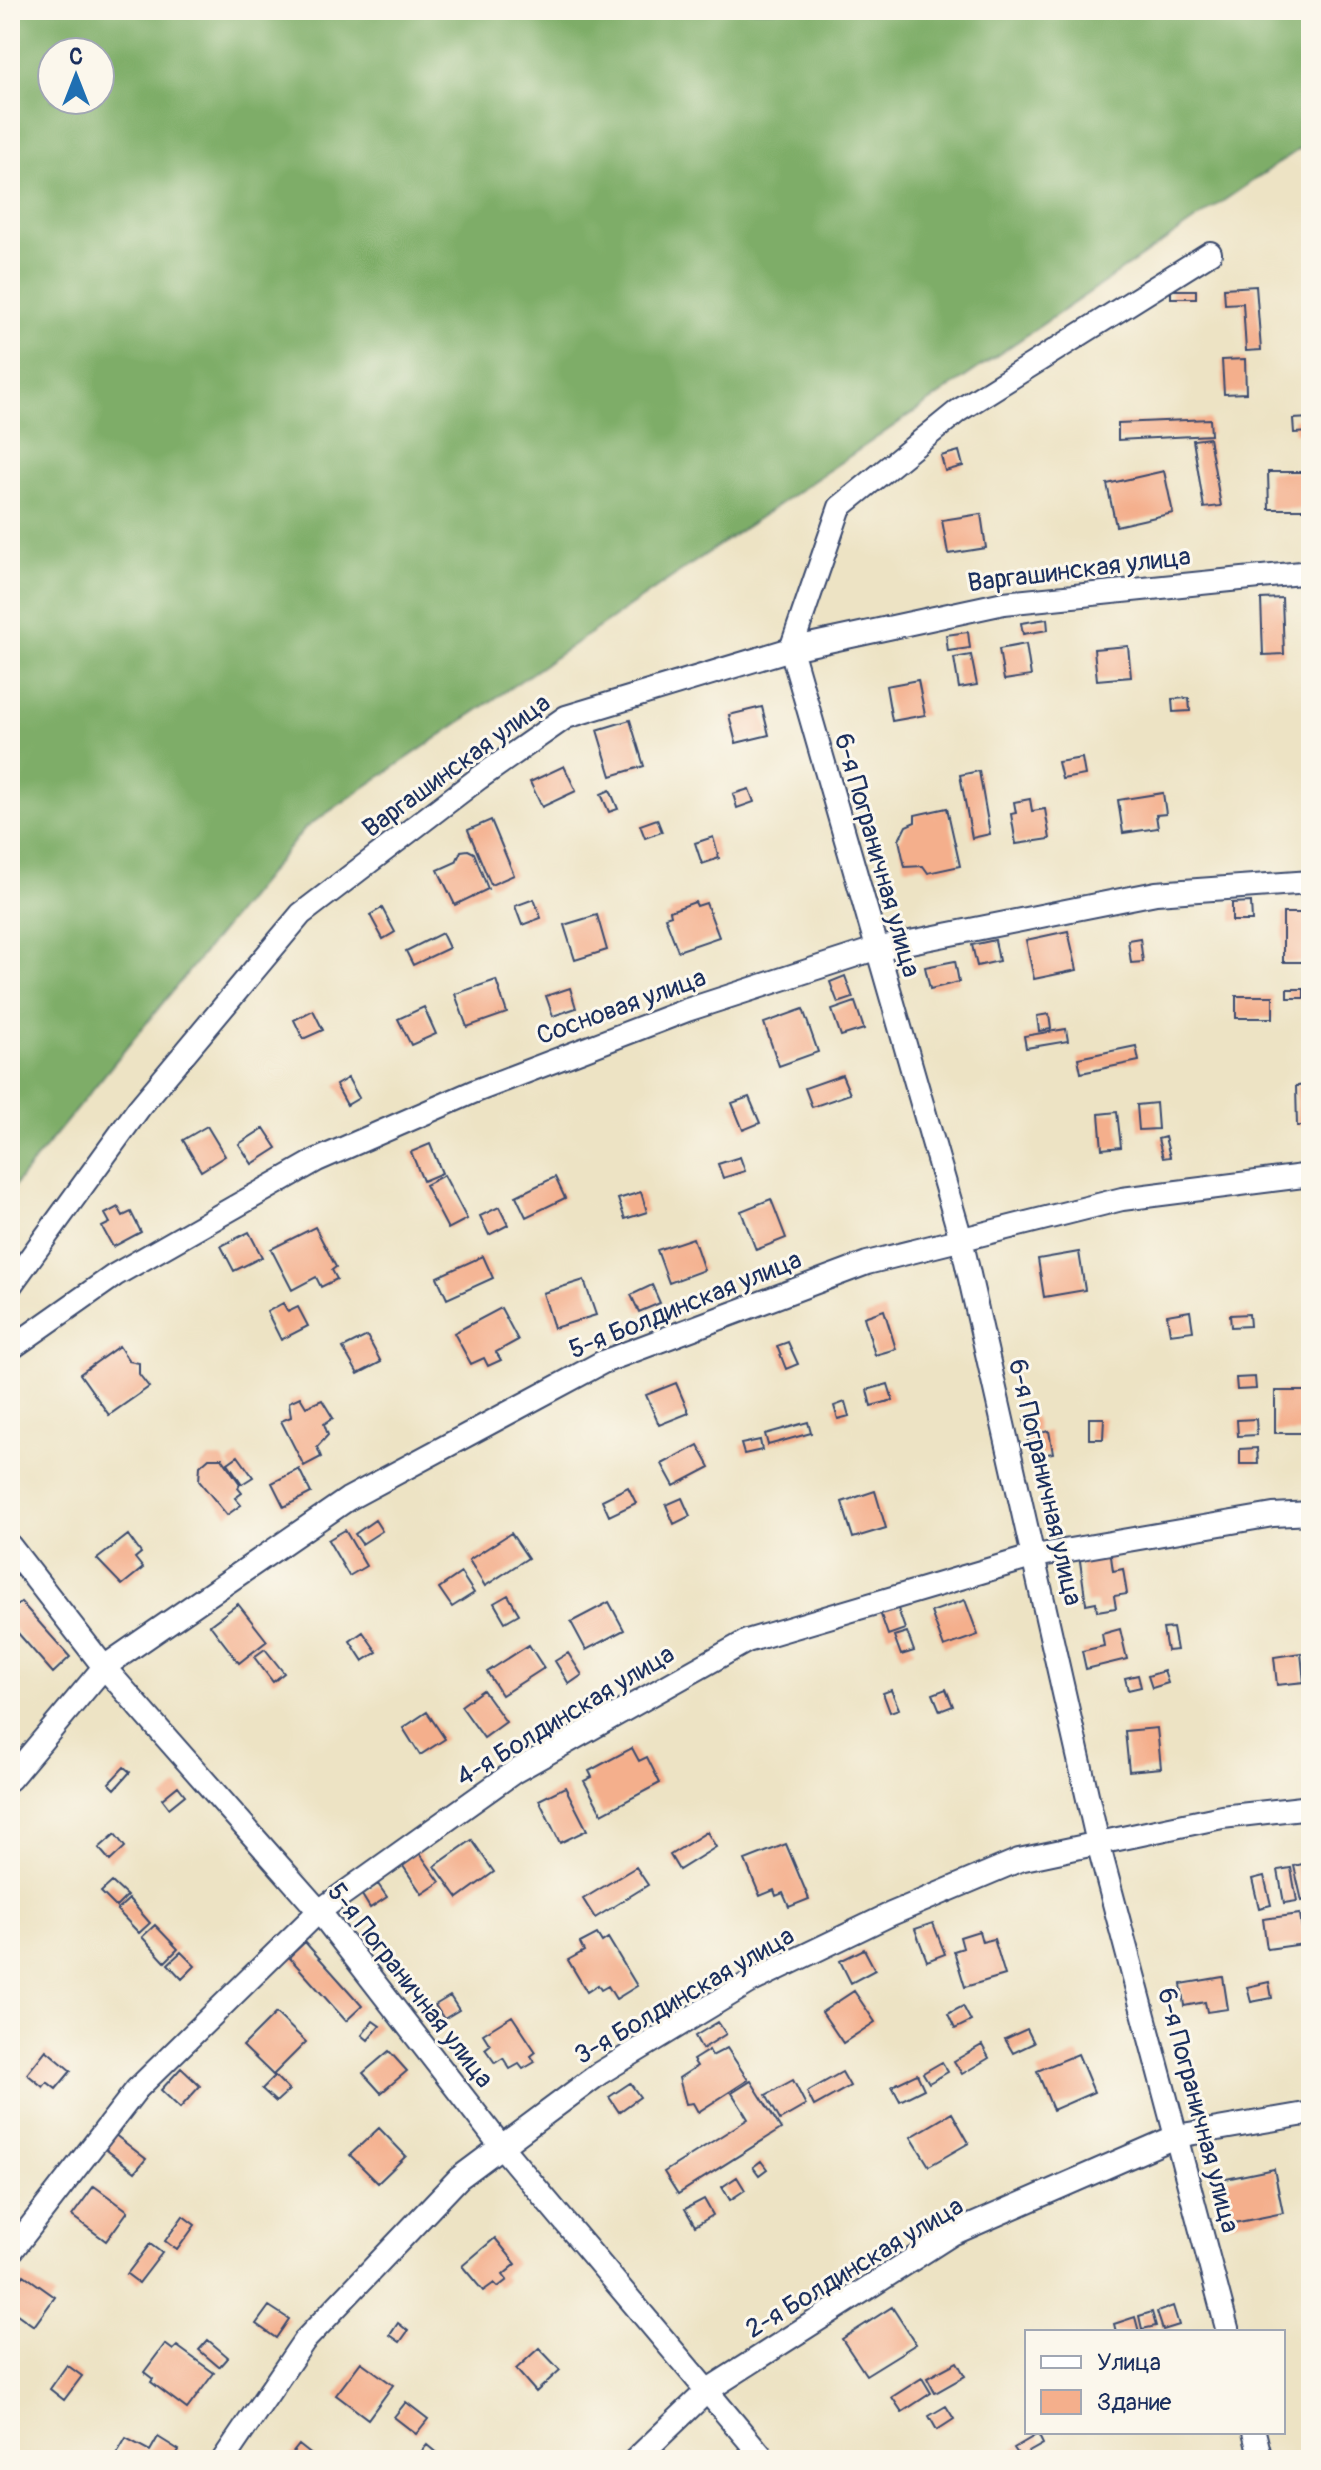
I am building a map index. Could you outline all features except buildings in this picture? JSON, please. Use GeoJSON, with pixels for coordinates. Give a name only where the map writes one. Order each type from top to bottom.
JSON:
{"type":"FeatureCollection","features":[{"type":"Feature","properties":{"kind":"street"},"geometry":{"type":"LineString","coordinates":[[791,649],[840,507],[958,411],[1210,253]]}},
{"type":"Feature","properties":{"kind":"street","name":"Варгашинская улица"},"geometry":{"type":"LineString","coordinates":[[10,1286],[139,1108],[301,914],[479,778],[566,717],[791,649],[1004,603],[1311,572]]}},
{"type":"Feature","properties":{"kind":"street","name":"6-я Пограничная улица"},"geometry":{"type":"LineString","coordinates":[[791,649],[961,1239],[1098,1843],[1227,2330]]}},
{"type":"Feature","properties":{"kind":"street","name":"Сосновая улица"},"geometry":{"type":"LineString","coordinates":[[10,1349],[115,1275],[317,1160],[473,1092],[687,1010],[875,949],[1156,893],[1311,882]]}},
{"type":"Feature","properties":{"kind":"street","name":"5-я Болдинская улица"},"geometry":{"type":"LineString","coordinates":[[10,1779],[104,1667],[348,1499],[603,1362],[867,1263],[1122,1199],[1311,1175]]}},
{"type":"Feature","properties":{"kind":"street","name":"4-я Болдинская улица"},"geometry":{"type":"LineString","coordinates":[[10,2253],[137,2089],[319,1911],[514,1772],[747,1641],[1035,1556],[1273,1515],[1311,1513]]}},
{"type":"Feature","properties":{"kind":"street","name":"5-я Пограничная улица"},"geometry":{"type":"LineString","coordinates":[[10,1546],[104,1667],[319,1911],[501,2146],[765,2460]]}},
{"type":"Feature","properties":{"kind":"street","name":"3-я Болдинская улица"},"geometry":{"type":"LineString","coordinates":[[223,2460],[304,2341],[459,2178],[600,2073],[750,1982],[891,1914],[1019,1860],[1222,1817],[1311,1807]]}},
{"type":"Feature","properties":{"kind":"street","name":"2-я Болдинская улица"},"geometry":{"type":"LineString","coordinates":[[635,2460],[708,2390],[952,2234],[1177,2136],[1311,2113]]}},
{"type":"Feature","properties":{"kind":"street"},"geometry":{"type":"LineString","coordinates":[[1254,2434],[1261,2460]]}},
{"type":"Feature","properties":{"kind":"green space"},"geometry":{"type":"Polygon","coordinates":[[[10,10],[1311,10],[1311,141],[305,828],[10,1191],[10,10]]]}}]}
